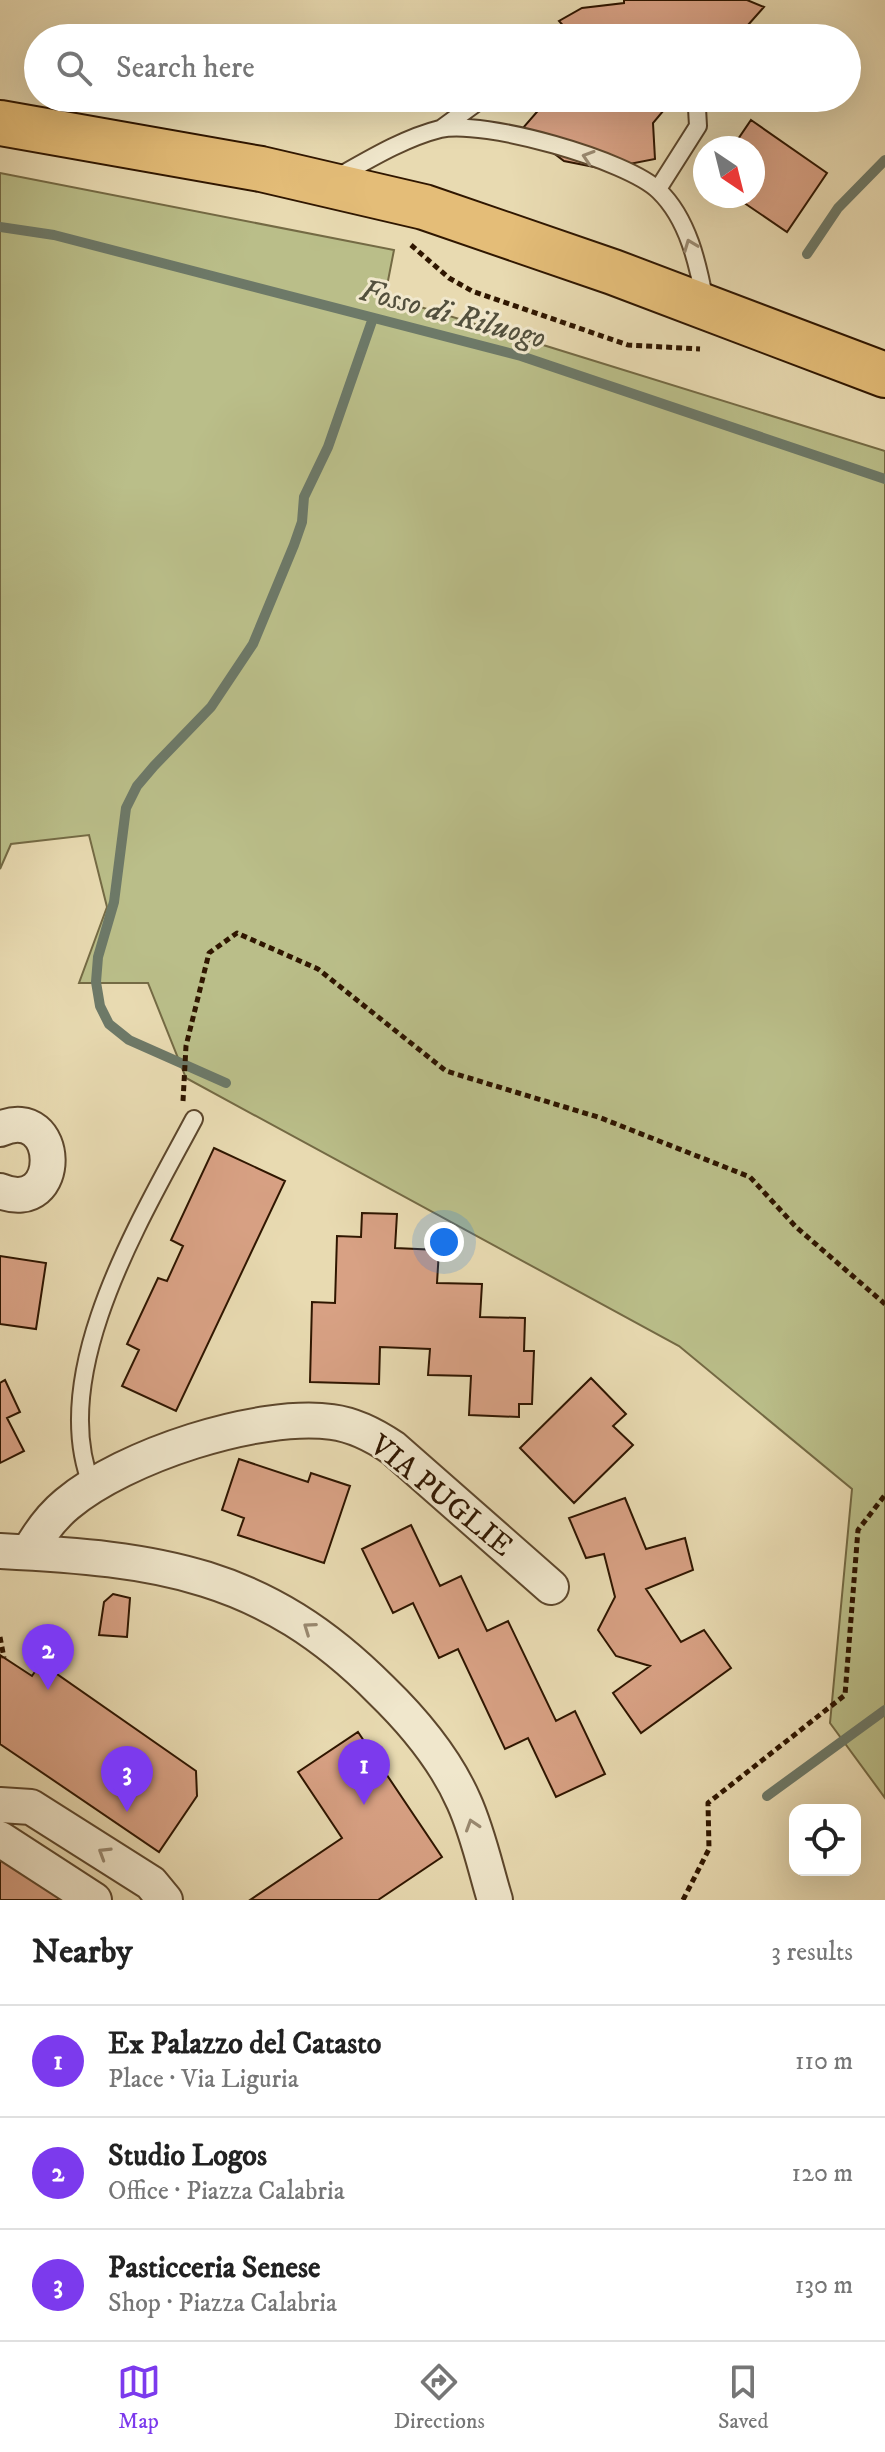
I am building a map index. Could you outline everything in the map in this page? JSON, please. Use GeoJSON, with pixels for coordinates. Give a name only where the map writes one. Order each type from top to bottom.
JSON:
{"type":"FeatureCollection","features":[{"type":"Feature","properties":{"kind":"main road"},"geometry":{"type":"LineString","coordinates":[[0,123],[188,155],[424,207],[499,231],[885,375]]}},
{"type":"Feature","properties":{"kind":"street"},"geometry":{"type":"LineString","coordinates":[[0,1129],[16,1125],[37,1133],[49,1152],[49,1163],[47,1174],[31,1191],[8,1194],[0,1191]]}},
{"type":"Feature","properties":{"kind":"street","name":"VIA PUGLIE"},"geometry":{"type":"LineString","coordinates":[[15,1551],[92,1486],[162,1454],[247,1427],[307,1420],[351,1425],[381,1440],[407,1459],[551,1587]]}},
{"type":"Feature","properties":{"kind":"street"},"geometry":{"type":"LineString","coordinates":[[15,1551],[155,1564],[227,1583],[290,1615],[337,1648],[404,1714],[454,1784],[471,1820],[495,1900]]}},
{"type":"Feature","properties":{"kind":"street"},"geometry":{"type":"LineString","coordinates":[[0,1805],[31,1807],[151,1883],[165,1900]]}},
{"type":"Feature","properties":{"kind":"street"},"geometry":{"type":"LineString","coordinates":[[0,1839],[94,1900]]}},
{"type":"Feature","properties":{"kind":"lane"},"geometry":{"type":"LineString","coordinates":[[326,183],[385,152],[441,129],[464,112]]}},
{"type":"Feature","properties":{"kind":"lane"},"geometry":{"type":"LineString","coordinates":[[658,189],[698,126],[697,112]]}},
{"type":"Feature","properties":{"kind":"lane"},"geometry":{"type":"LineString","coordinates":[[441,129],[493,130],[548,144],[638,176],[658,189],[687,236],[706,307]]}},
{"type":"Feature","properties":{"kind":"lane"},"geometry":{"type":"LineString","coordinates":[[92,1486],[82,1456],[80,1412],[92,1343],[105,1303],[147,1207],[194,1119]]}},
{"type":"Feature","properties":{"kind":"path"},"geometry":{"type":"LineString","coordinates":[[405,240],[449,278],[472,291],[628,345],[707,350]]}},
{"type":"Feature","properties":{"kind":"path"},"geometry":{"type":"LineString","coordinates":[[194,1119],[183,1101],[186,1046],[209,953],[237,933],[318,969],[446,1071],[601,1118],[750,1177],[796,1227],[885,1304]]}},
{"type":"Feature","properties":{"kind":"path"},"geometry":{"type":"LineString","coordinates":[[683,1900],[709,1849],[708,1803],[845,1695],[858,1530],[885,1495]]}},
{"type":"Feature","properties":{"kind":"path"},"geometry":{"type":"LineString","coordinates":[[0,1637],[4,1658]]}},
{"type":"Feature","properties":{"kind":"green space"},"geometry":{"type":"Polygon","coordinates":[[[0,173],[394,250],[385,296],[885,451],[885,1798],[830,1723],[852,1489],[679,1346],[186,1078],[148,983],[79,983],[107,907],[89,835],[11,844],[0,869],[0,173]]]}},
{"type":"Feature","properties":{"kind":"building"},"geometry":{"type":"Polygon","coordinates":[[[624,0],[747,0],[764,7],[749,24],[562,24],[559,21],[582,8],[624,3],[624,0]]]}},
{"type":"Feature","properties":{"kind":"building"},"geometry":{"type":"Polygon","coordinates":[[[537,112],[662,112],[653,123],[655,159],[604,169],[564,161],[522,129],[537,112]]]}},
{"type":"Feature","properties":{"kind":"building"},"geometry":{"type":"Polygon","coordinates":[[[751,120],[827,173],[787,232],[752,208],[765,208],[765,136],[740,136],[751,120]]]}},
{"type":"Feature","properties":{"kind":"building"},"geometry":{"type":"Polygon","coordinates":[[[214,1148],[285,1181],[176,1411],[122,1386],[139,1350],[127,1344],[158,1278],[167,1281],[183,1246],[171,1240],[214,1148]]]}},
{"type":"Feature","properties":{"kind":"building"},"geometry":{"type":"Polygon","coordinates":[[[362,1213],[397,1214],[395,1248],[439,1250],[437,1283],[482,1284],[480,1317],[525,1318],[524,1351],[534,1351],[532,1404],[519,1404],[519,1417],[469,1415],[471,1376],[428,1375],[430,1349],[380,1347],[379,1384],[310,1382],[312,1302],[335,1303],[337,1236],[361,1237],[362,1213]]]}},
{"type":"Feature","properties":{"kind":"building"},"geometry":{"type":"Polygon","coordinates":[[[0,1256],[46,1263],[36,1329],[0,1324],[0,1256]]]}},
{"type":"Feature","properties":{"kind":"building"},"geometry":{"type":"Polygon","coordinates":[[[591,1378],[626,1414],[613,1426],[633,1445],[574,1503],[520,1448],[591,1378]]]}},
{"type":"Feature","properties":{"kind":"building"},"geometry":{"type":"Polygon","coordinates":[[[5,1380],[20,1412],[7,1418],[24,1451],[0,1463],[0,1383],[5,1380]]]}},
{"type":"Feature","properties":{"kind":"building"},"geometry":{"type":"Polygon","coordinates":[[[239,1459],[308,1482],[311,1473],[350,1486],[324,1563],[238,1535],[244,1518],[222,1510],[239,1459]]]}},
{"type":"Feature","properties":{"kind":"building"},"geometry":{"type":"Polygon","coordinates":[[[625,1498],[646,1549],[685,1538],[693,1570],[646,1589],[681,1642],[704,1630],[731,1668],[641,1733],[613,1693],[650,1666],[616,1656],[598,1630],[615,1597],[604,1554],[586,1558],[569,1518],[625,1498]]]}},
{"type":"Feature","properties":{"kind":"building"},"geometry":{"type":"Polygon","coordinates":[[[411,1525],[440,1586],[461,1576],[487,1631],[508,1621],[556,1721],[575,1711],[605,1774],[556,1797],[528,1738],[505,1749],[458,1649],[439,1658],[413,1603],[393,1613],[362,1549],[411,1525]]]}},
{"type":"Feature","properties":{"kind":"building"},"geometry":{"type":"Polygon","coordinates":[[[113,1594],[130,1598],[127,1637],[99,1635],[104,1602],[113,1594]]]}},
{"type":"Feature","properties":{"kind":"building"},"geometry":{"type":"Polygon","coordinates":[[[0,1655],[32,1676],[41,1663],[196,1771],[197,1796],[159,1852],[0,1744],[0,1655]]]}},
{"type":"Feature","properties":{"kind":"building"},"geometry":{"type":"Polygon","coordinates":[[[358,1732],[442,1857],[378,1900],[250,1900],[342,1838],[298,1772],[358,1732]]]}},
{"type":"Feature","properties":{"kind":"building"},"geometry":{"type":"Polygon","coordinates":[[[0,1859],[62,1900],[0,1900],[0,1859]]]}},
{"type":"Feature","properties":{"kind":"waterway"},"geometry":{"type":"LineString","coordinates":[[807,254],[838,208],[885,160]]}},
{"type":"Feature","properties":{"kind":"waterway","name":"Fosso di Riluogo"},"geometry":{"type":"LineString","coordinates":[[0,227],[54,235],[521,356],[885,479]]}},
{"type":"Feature","properties":{"kind":"waterway"},"geometry":{"type":"LineString","coordinates":[[226,1083],[129,1040],[109,1024],[100,1006],[96,982],[98,957],[114,902],[126,808],[137,786],[211,707],[253,644],[294,545],[302,522],[304,497],[328,447],[373,318]]}},
{"type":"Feature","properties":{"kind":"waterway"},"geometry":{"type":"LineString","coordinates":[[767,1796],[885,1710]]}},
{"type":"Feature","properties":{"kind":"place","name":"Studio Logos"},"geometry":{"type":"Point","coordinates":[48,1690]}},
{"type":"Feature","properties":{"kind":"place","name":"Ex Palazzo del Catasto"},"geometry":{"type":"Point","coordinates":[364,1805]}},
{"type":"Feature","properties":{"kind":"place","name":"Pasticceria Senese"},"geometry":{"type":"Point","coordinates":[127,1812]}}]}
